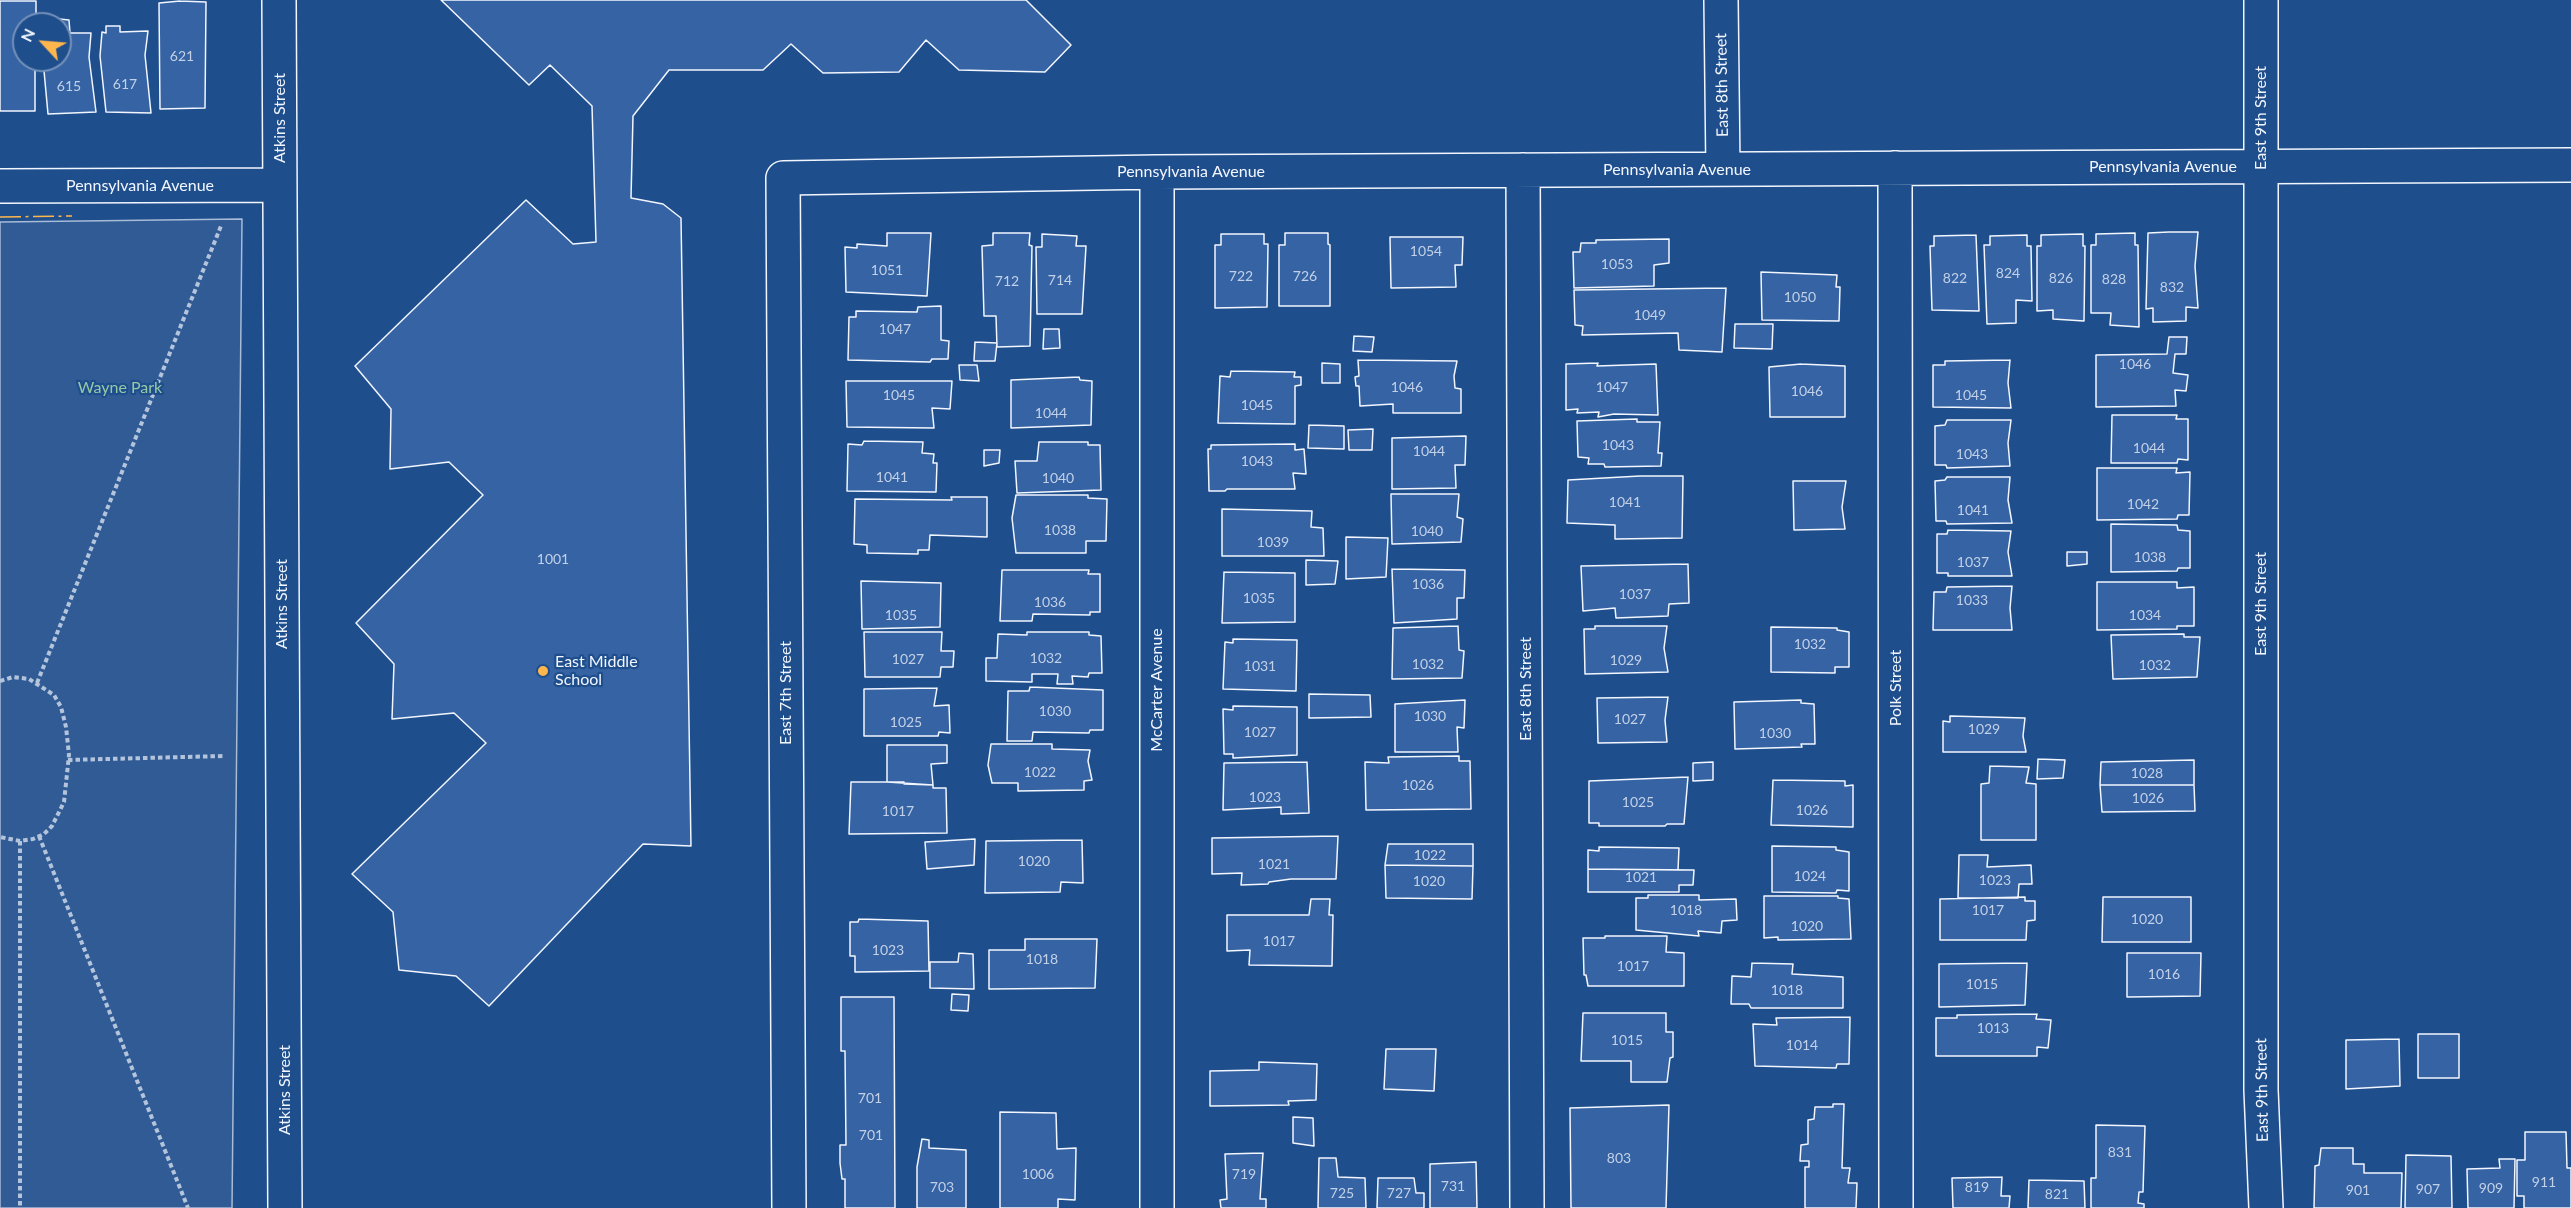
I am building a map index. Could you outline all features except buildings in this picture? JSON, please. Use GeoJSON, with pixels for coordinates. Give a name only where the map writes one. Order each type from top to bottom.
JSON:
{"type":"FeatureCollection","features":[{"type":"Feature","properties":{"kind":"street","name":"Atkins Street"},"geometry":{"type":"LineString","coordinates":[[279,0],[285,1208]]}},
{"type":"Feature","properties":{"kind":"street","name":"East 8th Street"},"geometry":{"type":"LineString","coordinates":[[1721,0],[1723,169]]}},
{"type":"Feature","properties":{"kind":"street","name":"East 9th Street"},"geometry":{"type":"LineString","coordinates":[[2261,0],[2261,1090],[2266,1208]]}},
{"type":"Feature","properties":{"kind":"street","name":"Pennsylvania Avenue"},"geometry":{"type":"LineString","coordinates":[[783,178],[1157,172],[2571,165]]}},
{"type":"Feature","properties":{"kind":"street","name":"Polk Street"},"geometry":{"type":"LineString","coordinates":[[1895,168],[1896,1208]]}},
{"type":"Feature","properties":{"kind":"street","name":"East 8th Street"},"geometry":{"type":"LineString","coordinates":[[1523,170],[1527,1208]]}},
{"type":"Feature","properties":{"kind":"street","name":"McCarter Avenue"},"geometry":{"type":"LineString","coordinates":[[1157,172],[1157,1208]]}},
{"type":"Feature","properties":{"kind":"street","name":"East 7th Street"},"geometry":{"type":"LineString","coordinates":[[783,178],[789,1208]]}},
{"type":"Feature","properties":{"kind":"street","name":"Pennsylvania Avenue"},"geometry":{"type":"LineString","coordinates":[[0,186],[280,185]]}},
{"type":"Feature","properties":{"kind":"path"},"geometry":{"type":"LineString","coordinates":[[37,682],[220,226]]}},
{"type":"Feature","properties":{"kind":"path"},"geometry":{"type":"LineString","coordinates":[[0,681],[13,677],[37,682],[54,695],[61,707],[66,727],[68,760],[66,791],[59,816],[52,826],[39,836],[20,841],[0,837]]}},
{"type":"Feature","properties":{"kind":"path"},"geometry":{"type":"LineString","coordinates":[[68,760],[223,756]]}},
{"type":"Feature","properties":{"kind":"path"},"geometry":{"type":"LineString","coordinates":[[39,836],[188,1208]]}},
{"type":"Feature","properties":{"kind":"path"},"geometry":{"type":"LineString","coordinates":[[20,841],[20,1208]]}},
{"type":"Feature","properties":{"kind":"green space","name":"Wayne Park"},"geometry":{"type":"Polygon","coordinates":[[[242,219],[232,1208],[0,1208],[0,222],[242,219]]]}},
{"type":"Feature","properties":{"kind":"power"},"geometry":{"type":"LineString","coordinates":[[0,217],[72,216]]}},
{"type":"Feature","properties":{"kind":"place","name":"East Middle School"},"geometry":{"type":"Point","coordinates":[543,671]}}]}
